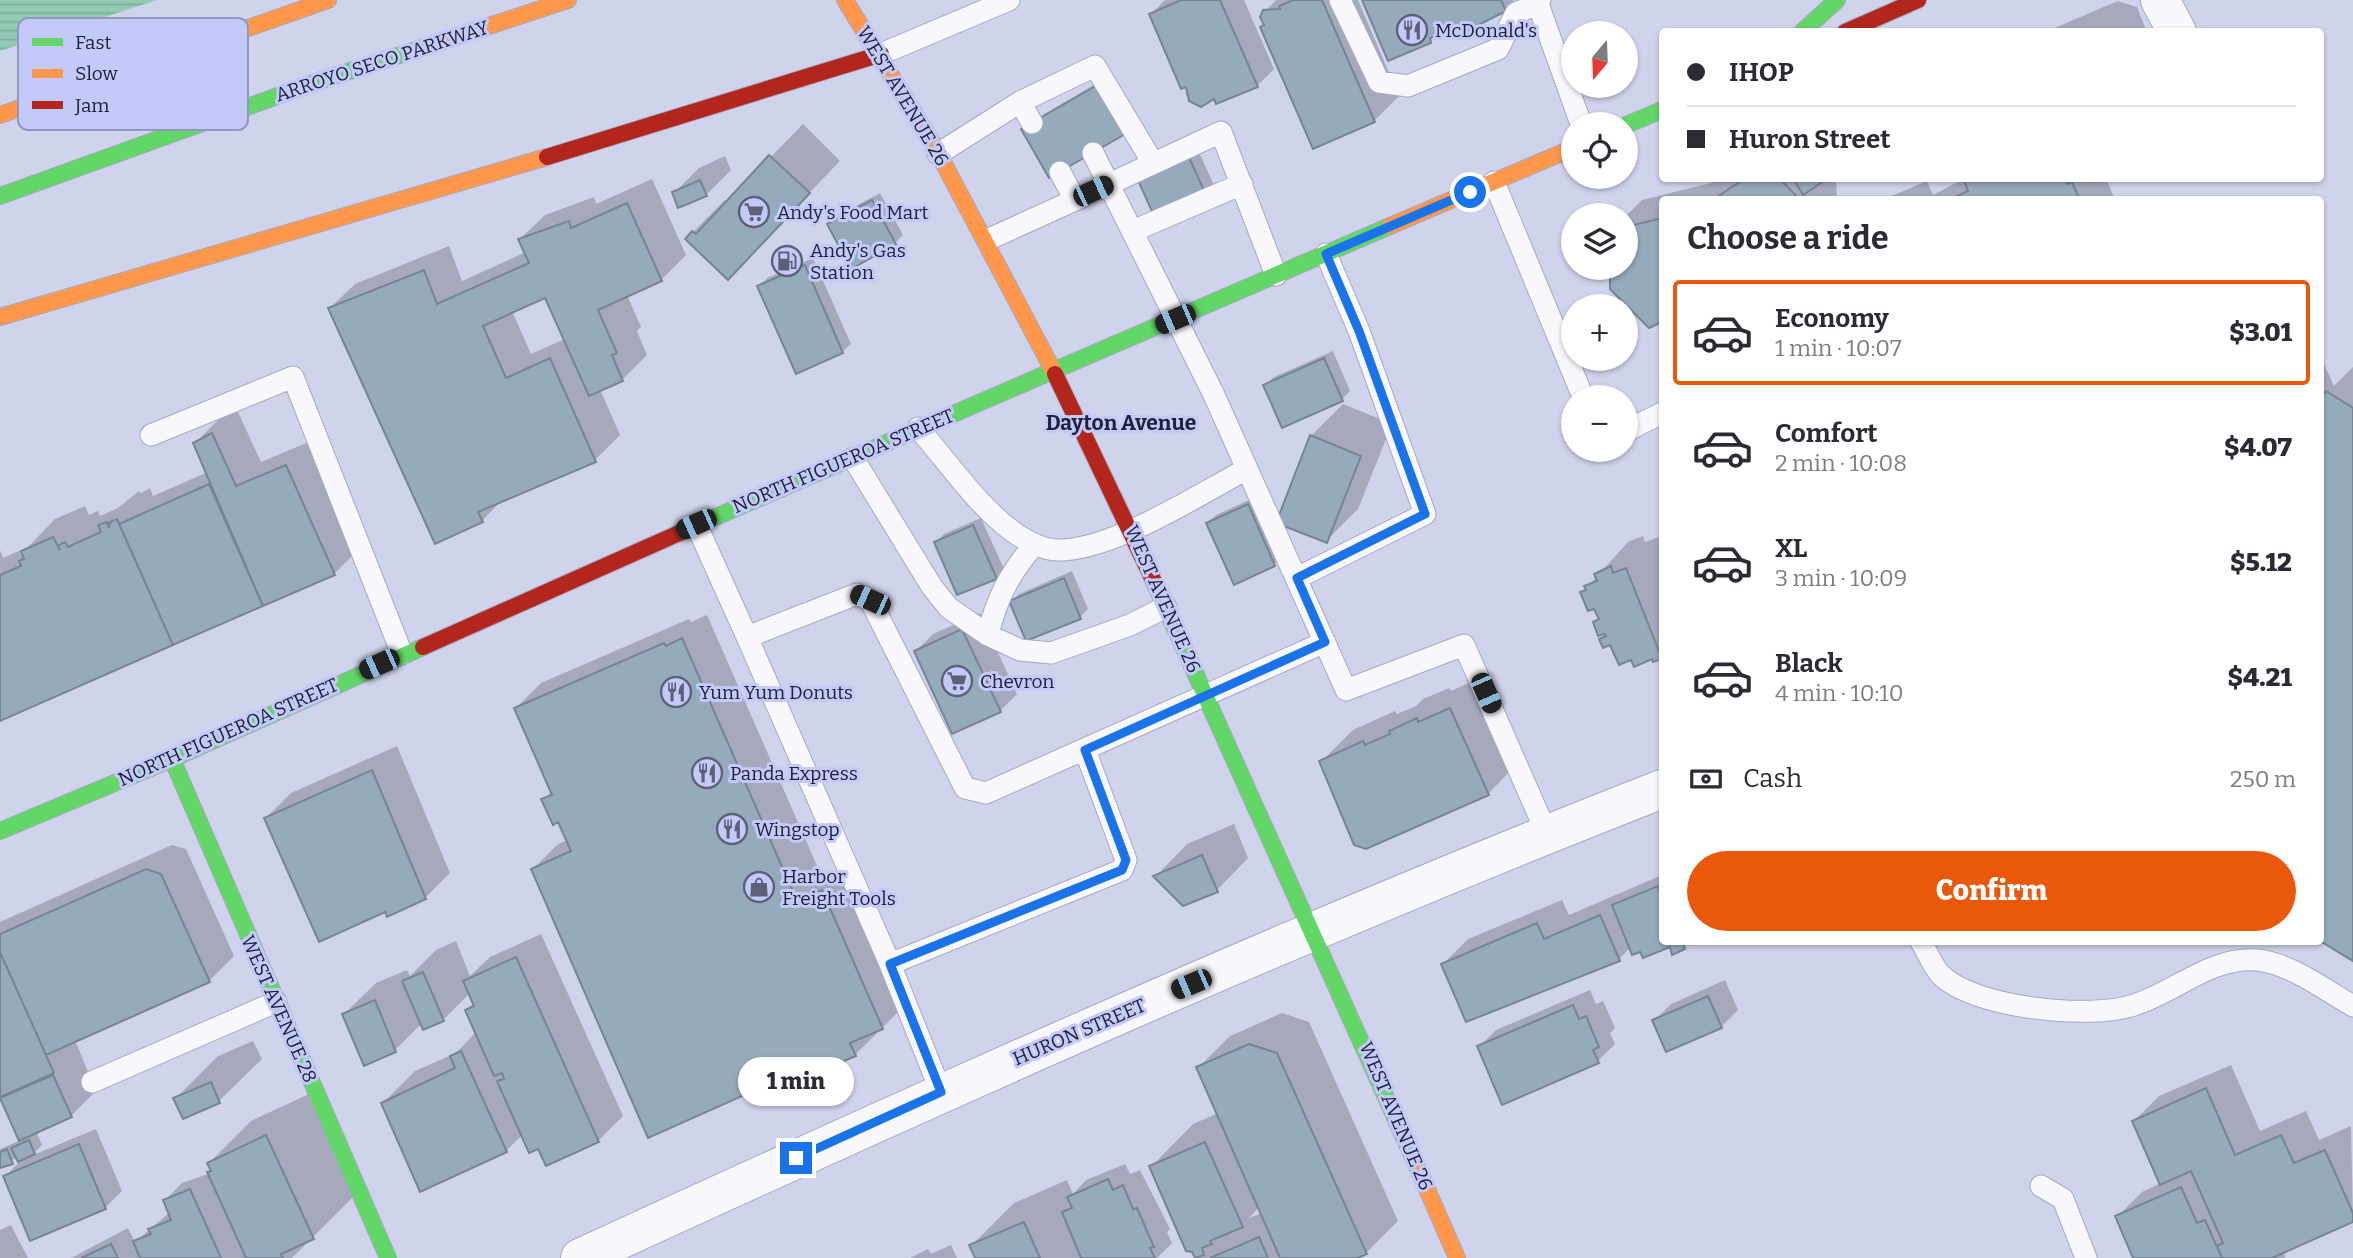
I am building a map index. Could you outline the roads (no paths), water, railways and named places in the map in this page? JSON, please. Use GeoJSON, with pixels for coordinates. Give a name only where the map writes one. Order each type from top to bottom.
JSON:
{"type":"FeatureCollection","features":[{"type":"Feature","properties":{"kind":"main road"},"geometry":{"type":"LineString","coordinates":[[248,28],[328,0]]}},
{"type":"Feature","properties":{"kind":"main road","name":"ARROYO SECO PARKWAY"},"geometry":{"type":"LineString","coordinates":[[248,107],[568,0]]}},
{"type":"Feature","properties":{"kind":"main road","name":"WEST AVENUE 26"},"geometry":{"type":"LineString","coordinates":[[845,0],[881,54],[987,240],[1055,370],[1132,529],[1315,931],[1457,1258]]}},
{"type":"Feature","properties":{"kind":"main road"},"geometry":{"type":"LineString","coordinates":[[1806,28],[1837,0]]}},
{"type":"Feature","properties":{"kind":"main road"},"geometry":{"type":"LineString","coordinates":[[1854,28],[1918,0]]}},
{"type":"Feature","properties":{"kind":"main road"},"geometry":{"type":"LineString","coordinates":[[0,317],[608,139],[881,54]]}},
{"type":"Feature","properties":{"kind":"main road"},"geometry":{"type":"LineString","coordinates":[[0,116],[18,110]]}},
{"type":"Feature","properties":{"kind":"main road"},"geometry":{"type":"LineString","coordinates":[[1638,120],[1659,111]]}},
{"type":"Feature","properties":{"kind":"main road","name":"ARROYO SECO PARKWAY"},"geometry":{"type":"LineString","coordinates":[[0,196],[183,130]]}},
{"type":"Feature","properties":{"kind":"main road","name":"NORTH FIGUEROA STREET"},"geometry":{"type":"LineString","coordinates":[[0,831],[172,759],[696,524],[1561,153]]}},
{"type":"Feature","properties":{"kind":"main road","name":"WEST AVENUE 28"},"geometry":{"type":"LineString","coordinates":[[172,759],[388,1258]]}},
{"type":"Feature","properties":{"kind":"street"},"geometry":{"type":"LineString","coordinates":[[2160,0],[2175,28]]}},
{"type":"Feature","properties":{"kind":"street","name":"HURON STREET"},"geometry":{"type":"LineString","coordinates":[[580,1258],[941,1092],[1315,931],[1659,790]]}},
{"type":"Feature","properties":{"kind":"lane"},"geometry":{"type":"LineString","coordinates":[[881,54],[1009,0]]}},
{"type":"Feature","properties":{"kind":"lane"},"geometry":{"type":"LineString","coordinates":[[1340,0],[1379,82],[1408,86],[1498,49],[1516,13],[1539,2],[1577,112]]}},
{"type":"Feature","properties":{"kind":"lane"},"geometry":{"type":"LineString","coordinates":[[938,154],[1020,102],[1059,95],[1095,66],[1153,163]]}},
{"type":"Feature","properties":{"kind":"lane"},"geometry":{"type":"LineString","coordinates":[[1020,102],[1032,123]]}},
{"type":"Feature","properties":{"kind":"lane"},"geometry":{"type":"LineString","coordinates":[[987,240],[1222,132],[1276,275]]}},
{"type":"Feature","properties":{"kind":"lane"},"geometry":{"type":"LineString","coordinates":[[1093,153],[1110,183],[1247,469],[1346,690],[1464,645],[1547,834]]}},
{"type":"Feature","properties":{"kind":"lane"},"geometry":{"type":"LineString","coordinates":[[1060,172],[1075,200]]}},
{"type":"Feature","properties":{"kind":"lane"},"geometry":{"type":"LineString","coordinates":[[1494,182],[1578,385]]}},
{"type":"Feature","properties":{"kind":"lane"},"geometry":{"type":"LineString","coordinates":[[1133,232],[1241,184]]}},
{"type":"Feature","properties":{"kind":"lane"},"geometry":{"type":"LineString","coordinates":[[1297,578],[1425,514],[1359,331],[1326,254]]}},
{"type":"Feature","properties":{"kind":"lane"},"geometry":{"type":"LineString","coordinates":[[151,435],[293,377],[402,654]]}},
{"type":"Feature","properties":{"kind":"lane"},"geometry":{"type":"LineString","coordinates":[[1638,425],[1659,414]]}},
{"type":"Feature","properties":{"kind":"lane"},"geometry":{"type":"LineString","coordinates":[[918,428],[1003,522],[1034,545],[1060,550],[1091,546],[1132,529],[1247,469]]}},
{"type":"Feature","properties":{"kind":"lane"},"geometry":{"type":"LineString","coordinates":[[853,458],[932,587],[949,608],[988,635],[1020,650],[1051,653],[1130,625],[1166,607]]}},
{"type":"Feature","properties":{"kind":"lane"},"geometry":{"type":"LineString","coordinates":[[696,524],[890,964],[941,1092]]}},
{"type":"Feature","properties":{"kind":"lane"},"geometry":{"type":"LineString","coordinates":[[988,635],[995,605],[1012,570],[1034,545]]}},
{"type":"Feature","properties":{"kind":"lane"},"geometry":{"type":"LineString","coordinates":[[747,637],[857,594],[870,600],[965,788],[986,793],[1325,642]]}},
{"type":"Feature","properties":{"kind":"lane"},"geometry":{"type":"LineString","coordinates":[[890,964],[1122,870],[1126,860],[1085,750]]}},
{"type":"Feature","properties":{"kind":"lane"},"geometry":{"type":"LineString","coordinates":[[1923,945],[1941,974],[1981,998],[2071,1012],[2133,1006],[2223,962],[2259,960],[2301,975],[2353,1006]]}},
{"type":"Feature","properties":{"kind":"lane"},"geometry":{"type":"LineString","coordinates":[[92,1082],[276,1002]]}},
{"type":"Feature","properties":{"kind":"lane"},"geometry":{"type":"LineString","coordinates":[[2041,1186],[2063,1199],[2086,1258]]}},
{"type":"Feature","properties":{"kind":"place","name":"McDonald's"},"geometry":{"type":"Point","coordinates":[1412,30]}},
{"type":"Feature","properties":{"kind":"place","name":"Andy's Food Mart"},"geometry":{"type":"Point","coordinates":[754,212]}},
{"type":"Feature","properties":{"kind":"place","name":"Andy's Gas Station"},"geometry":{"type":"Point","coordinates":[787,261]}},
{"type":"Feature","properties":{"kind":"place","name":"Chevron"},"geometry":{"type":"Point","coordinates":[957,681]}},
{"type":"Feature","properties":{"kind":"place","name":"Yum Yum Donuts"},"geometry":{"type":"Point","coordinates":[676,692]}},
{"type":"Feature","properties":{"kind":"place","name":"Panda Express"},"geometry":{"type":"Point","coordinates":[707,773]}},
{"type":"Feature","properties":{"kind":"place","name":"Wingstop"},"geometry":{"type":"Point","coordinates":[732,829]}},
{"type":"Feature","properties":{"kind":"place","name":"Harbor Freight Tools"},"geometry":{"type":"Point","coordinates":[759,887]}},
{"type":"Feature","properties":{"kind":"district","name":"Dayton Avenue"},"geometry":{"type":"Point","coordinates":[1121,423]}}]}
